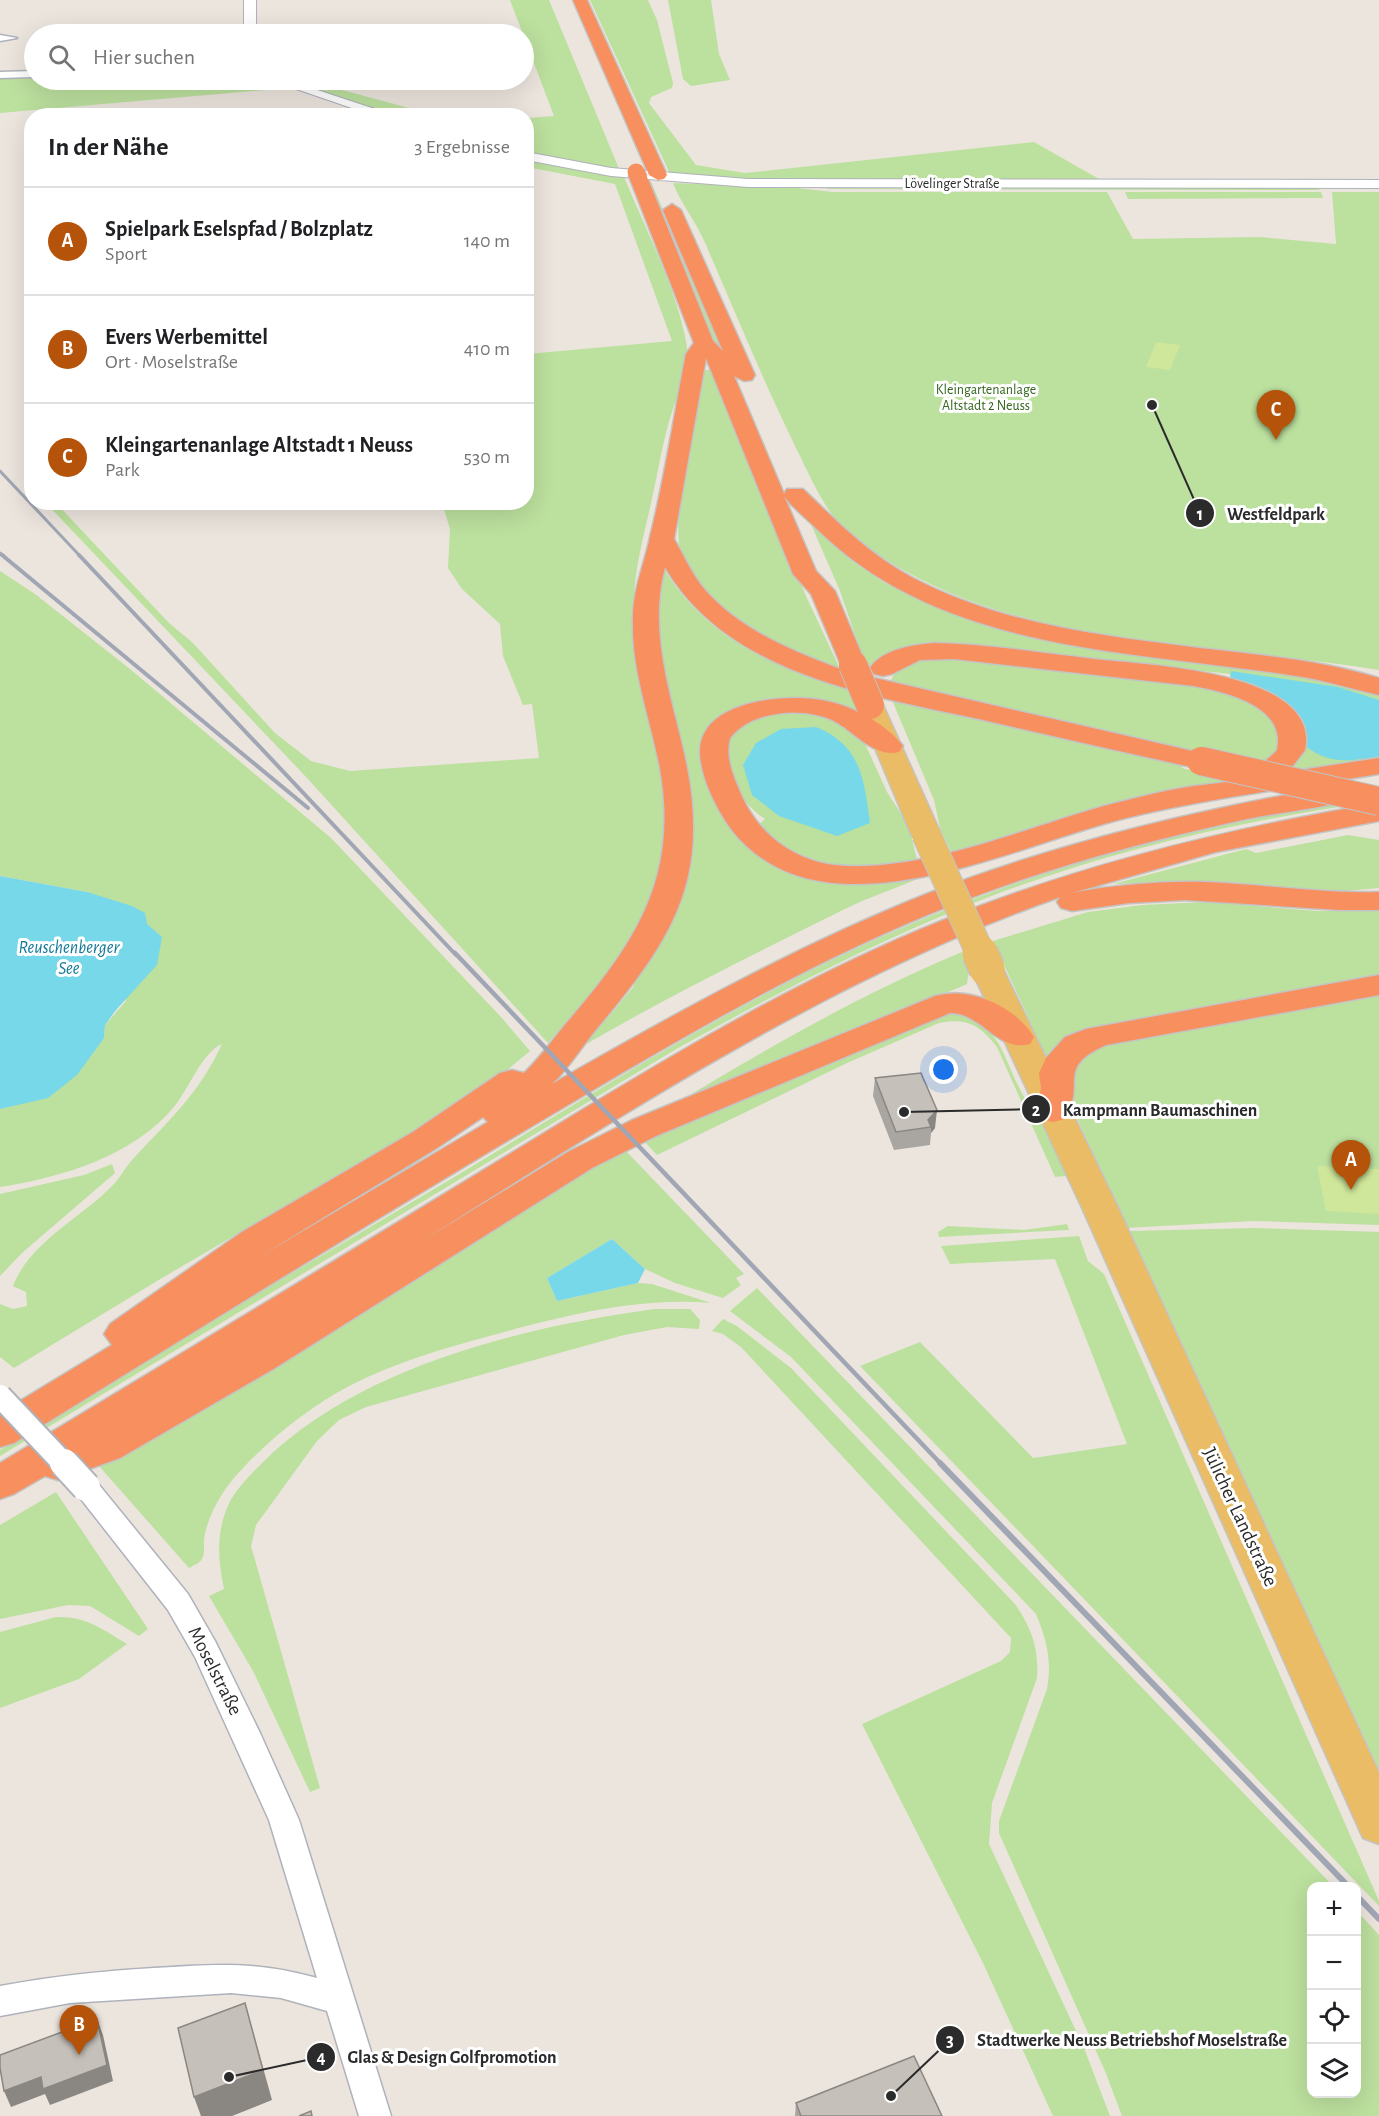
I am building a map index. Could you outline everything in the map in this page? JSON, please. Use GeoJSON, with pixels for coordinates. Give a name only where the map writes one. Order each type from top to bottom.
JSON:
{"type":"FeatureCollection","features":[{"type":"Feature","properties":{"kind":"highway"},"geometry":{"type":"LineString","coordinates":[[563,0],[589,62]]}},
{"type":"Feature","properties":{"kind":"highway"},"geometry":{"type":"LineString","coordinates":[[580,0],[660,178],[795,494],[803,525],[824,572],[822,591]]}},
{"type":"Feature","properties":{"kind":"highway"},"geometry":{"type":"LineString","coordinates":[[627,153],[704,343],[714,353],[805,574],[822,591],[879,725]]}},
{"type":"Feature","properties":{"kind":"highway"},"geometry":{"type":"LineString","coordinates":[[386,1197],[525,1091],[558,1058],[577,1031],[611,995],[639,957],[659,921],[671,890],[678,862],[681,813],[651,683],[646,646],[646,610],[650,579],[662,539],[696,354],[704,343]]}},
{"type":"Feature","properties":{"kind":"highway"},"geometry":{"type":"LineString","coordinates":[[795,494],[833,532],[887,573],[951,603],[986,615],[1086,639],[1291,667],[1379,687]]}},
{"type":"Feature","properties":{"kind":"highway"},"geometry":{"type":"LineString","coordinates":[[662,539],[687,585],[709,609],[734,627],[800,663],[878,688],[1379,801]]}},
{"type":"Feature","properties":{"kind":"highway"},"geometry":{"type":"LineString","coordinates":[[879,725],[873,683],[883,668],[907,654],[959,652],[1189,678],[1236,688],[1262,699],[1276,709],[1292,731],[1293,743],[1290,755],[1279,766],[1246,784]]}},
{"type":"Feature","properties":{"kind":"highway"},"geometry":{"type":"LineString","coordinates":[[1291,667],[1319,666],[1379,677]]}},
{"type":"Feature","properties":{"kind":"highway"},"geometry":{"type":"LineString","coordinates":[[879,725],[815,706],[790,705],[745,714],[728,724],[717,736],[714,751],[727,799],[742,828],[772,854],[816,870],[867,876],[898,874],[1115,812],[1246,784],[1379,766]]}},
{"type":"Feature","properties":{"kind":"highway"},"geometry":{"type":"LineString","coordinates":[[0,1432],[386,1197],[656,1039],[829,948],[942,899],[1027,869],[1117,842],[1211,818],[1379,787]]}},
{"type":"Feature","properties":{"kind":"highway"},"geometry":{"type":"LineString","coordinates":[[0,1484],[732,1036],[812,992],[943,931],[1044,892],[1134,865],[1246,837],[1379,812]]}},
{"type":"Feature","properties":{"kind":"highway"},"geometry":{"type":"LineString","coordinates":[[829,948],[866,919],[988,850]]}},
{"type":"Feature","properties":{"kind":"highway"},"geometry":{"type":"LineString","coordinates":[[344,1273],[419,1242],[580,1142],[760,1035],[950,942],[997,923],[1070,902],[1164,890],[1224,892],[1352,902],[1379,901]]}},
{"type":"Feature","properties":{"kind":"highway"},"geometry":{"type":"LineString","coordinates":[[1053,1111],[1058,1088],[1056,1073],[1063,1058],[1077,1045],[1098,1036],[1379,985]]}},
{"type":"Feature","properties":{"kind":"highway"},"geometry":{"type":"LineString","coordinates":[[0,1484],[106,1447],[262,1358],[534,1186],[644,1128],[946,1003],[962,1002],[980,1007],[1018,1037]]}},
{"type":"Feature","properties":{"kind":"highway"},"geometry":{"type":"LineString","coordinates":[[0,1412],[94,1355],[255,1241],[470,1112],[577,1031]]}},
{"type":"Feature","properties":{"kind":"main road","name":"Jülicher Landstraße"},"geometry":{"type":"LineString","coordinates":[[879,725],[987,969],[1101,1210],[1379,1823]]}},
{"type":"Feature","properties":{"kind":"street"},"geometry":{"type":"LineString","coordinates":[[250,0],[250,24]]}},
{"type":"Feature","properties":{"kind":"street"},"geometry":{"type":"LineString","coordinates":[[0,38],[12,38]]}},
{"type":"Feature","properties":{"kind":"street"},"geometry":{"type":"LineString","coordinates":[[0,75],[24,74]]}},
{"type":"Feature","properties":{"kind":"street"},"geometry":{"type":"LineString","coordinates":[[308,90],[365,108]]}},
{"type":"Feature","properties":{"kind":"street","name":"Lövelinger Straße"},"geometry":{"type":"LineString","coordinates":[[534,158],[611,172],[748,183],[1379,184]]}},
{"type":"Feature","properties":{"kind":"street","name":"Moselstraße"},"geometry":{"type":"LineString","coordinates":[[0,1395],[86,1487],[177,1602],[205,1649],[284,1820],[375,2116]]}},
{"type":"Feature","properties":{"kind":"street"},"geometry":{"type":"LineString","coordinates":[[0,2001],[70,1988],[231,1978],[281,1983],[340,1999]]}},
{"type":"Feature","properties":{"kind":"green space"},"geometry":{"type":"Polygon","coordinates":[[[510,0],[549,0],[620,171],[534,154],[534,117],[554,116],[534,63],[534,24],[519,24],[510,0]]]}},
{"type":"Feature","properties":{"kind":"green space"},"geometry":{"type":"Polygon","coordinates":[[[590,0],[648,0],[657,20],[673,83],[672,88],[651,97],[649,103],[696,165],[745,173],[1034,142],[1099,179],[1312,179],[1309,181],[786,182],[671,176],[590,0]]]}},
{"type":"Feature","properties":{"kind":"green space"},"geometry":{"type":"Polygon","coordinates":[[[668,0],[711,0],[719,54],[730,80],[691,86],[683,79],[668,0]]]}},
{"type":"Feature","properties":{"kind":"green space"},"geometry":{"type":"Polygon","coordinates":[[[24,78],[24,90],[266,90],[58,108],[24,108],[24,111],[0,113],[0,79],[24,78]]]}},
{"type":"Feature","properties":{"kind":"green space"},"geometry":{"type":"Polygon","coordinates":[[[315,90],[342,90],[409,108],[374,108],[315,90]]]}},
{"type":"Feature","properties":{"kind":"green space"},"geometry":{"type":"Polygon","coordinates":[[[534,161],[624,177],[671,289],[685,334],[688,355],[687,371],[666,432],[641,546],[633,610],[636,665],[664,786],[666,837],[660,871],[649,903],[634,933],[594,989],[548,1043],[307,778],[53,510],[63,510],[169,623],[193,643],[275,733],[311,761],[350,771],[539,758],[532,704],[523,705],[503,656],[500,624],[462,589],[448,568],[450,529],[444,510],[534,510],[534,353],[672,341],[615,184],[534,168],[534,161]]]}},
{"type":"Feature","properties":{"kind":"green space"},"geometry":{"type":"Polygon","coordinates":[[[645,182],[651,182],[752,415],[817,576],[645,182]]]}},
{"type":"Feature","properties":{"kind":"green space","name":"Kleingartenanlage Altstadt 2 Neuss"},"geometry":{"type":"Polygon","coordinates":[[[673,183],[797,188],[832,192],[1107,192],[1133,239],[1260,237],[1336,244],[1332,192],[1379,192],[1379,670],[1189,647],[1061,627],[999,611],[940,589],[885,559],[853,537],[836,520],[817,491],[773,399],[702,237],[673,183]]]}},
{"type":"Feature","properties":{"kind":"green space"},"geometry":{"type":"Polygon","coordinates":[[[829,186],[1317,188],[1320,190],[827,189],[829,186]]]}},
{"type":"Feature","properties":{"kind":"green space"},"geometry":{"type":"Polygon","coordinates":[[[1125,192],[1321,192],[1323,198],[1128,199],[1125,192]]]}},
{"type":"Feature","properties":{"kind":"green space"},"geometry":{"type":"Polygon","coordinates":[[[1156,342],[1180,345],[1170,370],[1146,367],[1156,342]]]}},
{"type":"Feature","properties":{"kind":"green space"},"geometry":{"type":"Polygon","coordinates":[[[712,369],[806,596],[841,671],[768,640],[742,625],[719,608],[700,589],[686,567],[679,543],[680,504],[703,371],[712,369]]]}},
{"type":"Feature","properties":{"kind":"green space"},"geometry":{"type":"Polygon","coordinates":[[[807,515],[852,561],[885,583],[962,616],[1074,645],[1325,680],[1379,694],[1379,761],[1293,773],[1289,770],[1301,751],[1302,745],[1294,718],[1195,676],[1230,679],[1230,674],[1037,653],[960,648],[872,668],[868,673],[840,591],[807,515]]]}},
{"type":"Feature","properties":{"kind":"green space"},"geometry":{"type":"Polygon","coordinates":[[[661,564],[677,589],[697,610],[742,646],[794,671],[850,689],[861,717],[755,706],[709,764],[784,864],[925,875],[855,904],[775,944],[671,997],[569,1054],[610,1015],[634,986],[634,981],[647,962],[669,919],[685,873],[690,849],[693,825],[689,783],[657,646],[661,564]]]}},
{"type":"Feature","properties":{"kind":"green space"},"geometry":{"type":"Polygon","coordinates":[[[0,571],[35,594],[130,669],[331,838],[501,1017],[530,1051],[482,1091],[162,1278],[14,1368],[0,1357],[0,1304],[13,1309],[27,1306],[26,1292],[13,1286],[21,1270],[44,1243],[116,1182],[132,1160],[193,1092],[222,1044],[208,1055],[173,1108],[157,1125],[138,1139],[117,1152],[71,1171],[0,1187],[0,1109],[13,1106],[104,1038],[105,1025],[126,1001],[87,892],[0,876],[0,571]]]}},
{"type":"Feature","properties":{"kind":"green space"},"geometry":{"type":"Polygon","coordinates":[[[932,658],[966,659],[1184,684],[1213,690],[1250,703],[1266,712],[1278,723],[1283,736],[1279,752],[1266,766],[1198,754],[890,684],[895,674],[911,662],[932,658]]]}},
{"type":"Feature","properties":{"kind":"green space"},"geometry":{"type":"Polygon","coordinates":[[[892,700],[1184,764],[1182,768],[1233,780],[1082,813],[952,854],[940,828],[934,800],[892,700]]]}},
{"type":"Feature","properties":{"kind":"green space"},"geometry":{"type":"Polygon","coordinates":[[[797,711],[827,716],[862,737],[887,792],[916,837],[912,839],[918,864],[868,869],[833,867],[816,863],[785,851],[757,826],[765,819],[747,803],[735,785],[726,741],[742,727],[758,718],[797,711]]]}},
{"type":"Feature","properties":{"kind":"green space"},"geometry":{"type":"Polygon","coordinates":[[[1379,797],[1379,801],[1271,819],[1163,842],[1057,873],[954,911],[849,958],[678,1048],[0,1456],[0,1450],[635,1068],[696,1032],[822,965],[887,934],[953,907],[1110,854],[1271,815],[1379,797]]]}},
{"type":"Feature","properties":{"kind":"green space"},"geometry":{"type":"Polygon","coordinates":[[[1348,835],[1379,840],[1379,888],[1346,891],[1182,882],[1113,884],[1246,849],[1256,853],[1348,835]]]}},
{"type":"Feature","properties":{"kind":"green space"},"geometry":{"type":"Polygon","coordinates":[[[1206,902],[1317,911],[1379,911],[1379,978],[1103,1026],[1049,1063],[993,941],[1088,912],[1142,905],[1206,902]]]}},
{"type":"Feature","properties":{"kind":"green space"},"geometry":{"type":"Polygon","coordinates":[[[962,952],[969,968],[967,984],[641,1124],[838,1010],[962,952]]]}},
{"type":"Feature","properties":{"kind":"green space"},"geometry":{"type":"Polygon","coordinates":[[[1379,996],[1379,1225],[1253,1221],[1126,1228],[1066,1093],[1070,1073],[1080,1059],[1094,1050],[1113,1043],[1379,996]]]}},
{"type":"Feature","properties":{"kind":"green space"},"geometry":{"type":"Polygon","coordinates":[[[951,1013],[968,1018],[991,1033],[1004,1054],[1023,1095],[1041,1116],[1066,1176],[1055,1177],[997,1047],[979,1029],[958,1021],[939,1023],[847,1063],[657,1155],[644,1141],[933,1016],[951,1013]]]}},
{"type":"Feature","properties":{"kind":"green space"},"geometry":{"type":"Polygon","coordinates":[[[624,1149],[744,1274],[736,1278],[741,1285],[723,1298],[675,1283],[645,1269],[612,1239],[547,1278],[557,1301],[638,1283],[652,1284],[711,1303],[630,1305],[576,1314],[422,1356],[351,1385],[294,1422],[267,1444],[237,1475],[220,1498],[207,1525],[202,1559],[189,1568],[99,1466],[277,1363],[578,1173],[624,1149]]]}},
{"type":"Feature","properties":{"kind":"green space"},"geometry":{"type":"Polygon","coordinates":[[[112,1164],[115,1173],[22,1253],[0,1276],[0,1194],[84,1175],[112,1164]]]}},
{"type":"Feature","properties":{"kind":"green space"},"geometry":{"type":"Polygon","coordinates":[[[1317,1166],[1379,1169],[1379,1214],[1326,1211],[1317,1166]]]}},
{"type":"Feature","properties":{"kind":"green space"},"geometry":{"type":"Polygon","coordinates":[[[1067,1224],[1069,1230],[939,1237],[938,1232],[948,1226],[1024,1230],[1067,1224]]]}},
{"type":"Feature","properties":{"kind":"green space"},"geometry":{"type":"Polygon","coordinates":[[[1255,1228],[1379,1232],[1379,1770],[1130,1231],[1255,1228]]]}},
{"type":"Feature","properties":{"kind":"green space"},"geometry":{"type":"Polygon","coordinates":[[[1079,1236],[1088,1261],[1104,1274],[1379,1901],[1379,1906],[1361,1887],[1361,1882],[1356,1882],[860,1366],[920,1342],[1033,1458],[1127,1444],[1055,1259],[950,1264],[941,1246],[1079,1236]]]}},
{"type":"Feature","properties":{"kind":"green space"},"geometry":{"type":"Polygon","coordinates":[[[757,1288],[1329,1882],[1307,1882],[1307,2098],[1361,2098],[1361,1915],[1379,1935],[1379,2116],[1122,2116],[1105,2071],[999,1833],[999,1821],[1047,1689],[1048,1651],[1036,1614],[791,1357],[730,1311],[757,1288]]]}},
{"type":"Feature","properties":{"kind":"green space"},"geometry":{"type":"Polygon","coordinates":[[[655,1309],[690,1309],[700,1320],[699,1329],[667,1327],[624,1335],[366,1407],[339,1420],[317,1441],[256,1525],[251,1546],[320,1788],[310,1792],[253,1671],[209,1596],[224,1589],[219,1558],[221,1528],[227,1508],[238,1490],[263,1462],[302,1429],[347,1400],[395,1376],[446,1356],[499,1340],[552,1327],[655,1309]]]}},
{"type":"Feature","properties":{"kind":"green space"},"geometry":{"type":"Polygon","coordinates":[[[723,1319],[737,1326],[791,1368],[1015,1604],[1026,1622],[1037,1658],[1037,1678],[992,1803],[989,1844],[1084,2048],[1110,2116],[1053,2116],[983,1963],[862,1724],[1001,1661],[1010,1652],[1011,1638],[741,1347],[723,1334],[712,1331],[723,1319]]]}},
{"type":"Feature","properties":{"kind":"green space"},"geometry":{"type":"Polygon","coordinates":[[[56,1492],[148,1629],[139,1636],[90,1606],[68,1605],[0,1619],[0,1525],[56,1492]]]}},
{"type":"Feature","properties":{"kind":"green space"},"geometry":{"type":"Polygon","coordinates":[[[56,1617],[85,1621],[127,1644],[79,1679],[0,1708],[0,1632],[56,1617]]]}},
{"type":"Feature","properties":{"kind":"water"},"geometry":{"type":"Polygon","coordinates":[[[1231,671],[1338,687],[1379,700],[1379,757],[1341,760],[1324,757],[1315,752],[1305,746],[1307,736],[1297,716],[1230,681],[1231,671]]]}},
{"type":"Feature","properties":{"kind":"water"},"geometry":{"type":"Polygon","coordinates":[[[816,727],[843,743],[858,765],[865,792],[870,823],[837,836],[779,816],[752,795],[743,765],[756,743],[781,729],[816,727]]]}},
{"type":"Feature","properties":{"kind":"water","name":"Reuschenberger See"},"geometry":{"type":"Polygon","coordinates":[[[0,876],[87,892],[132,906],[145,913],[147,924],[162,937],[157,965],[105,1025],[104,1038],[77,1075],[48,1098],[0,1109],[0,876]]]}},
{"type":"Feature","properties":{"kind":"water"},"geometry":{"type":"Polygon","coordinates":[[[612,1239],[645,1269],[638,1283],[557,1301],[547,1278],[612,1239]]]}},
{"type":"Feature","properties":{"kind":"building"},"geometry":{"type":"Polygon","coordinates":[[[921,1073],[937,1110],[928,1120],[931,1127],[896,1132],[875,1078],[921,1073]]]}},
{"type":"Feature","properties":{"kind":"building"},"geometry":{"type":"Polygon","coordinates":[[[245,2003],[263,2070],[194,2097],[178,2028],[245,2003]]]}},
{"type":"Feature","properties":{"kind":"building"},"geometry":{"type":"Polygon","coordinates":[[[97,2019],[107,2065],[43,2089],[41,2077],[4,2091],[0,2055],[97,2019]]]}},
{"type":"Feature","properties":{"kind":"building"},"geometry":{"type":"Polygon","coordinates":[[[914,2056],[942,2116],[801,2116],[796,2103],[914,2056]]]}},
{"type":"Feature","properties":{"kind":"building"},"geometry":{"type":"Polygon","coordinates":[[[311,2111],[312,2116],[299,2116],[311,2111]]]}},
{"type":"Feature","properties":{"kind":"railway"},"geometry":{"type":"LineString","coordinates":[[0,471],[24,496]]}},
{"type":"Feature","properties":{"kind":"railway"},"geometry":{"type":"LineString","coordinates":[[37,510],[80,556]]}},
{"type":"Feature","properties":{"kind":"railway"},"geometry":{"type":"LineString","coordinates":[[0,553],[4,556]]}},
{"type":"Feature","properties":{"kind":"railway"},"geometry":{"type":"LineString","coordinates":[[2,555],[308,808]]}},
{"type":"Feature","properties":{"kind":"railway"},"geometry":{"type":"LineString","coordinates":[[79,555],[456,955]]}},
{"type":"Feature","properties":{"kind":"railway"},"geometry":{"type":"LineString","coordinates":[[455,953],[942,1465]]}},
{"type":"Feature","properties":{"kind":"railway"},"geometry":{"type":"LineString","coordinates":[[940,1463],[1344,1882]]}},
{"type":"Feature","properties":{"kind":"railway"},"geometry":{"type":"LineString","coordinates":[[1361,1900],[1379,1919]]}},
{"type":"Feature","properties":{"kind":"place","name":"Westfeldpark"},"geometry":{"type":"Point","coordinates":[1152,405]}},
{"type":"Feature","properties":{"kind":"place","name":"Kleingartenanlage Altstadt 1 Neuss"},"geometry":{"type":"Point","coordinates":[1276,440]}},
{"type":"Feature","properties":{"kind":"place","name":"Kampmann Baumaschinen"},"geometry":{"type":"Point","coordinates":[904,1112]}},
{"type":"Feature","properties":{"kind":"place","name":"Spielpark Eselspfad / Bolzplatz"},"geometry":{"type":"Point","coordinates":[1351,1190]}},
{"type":"Feature","properties":{"kind":"place","name":"Evers Werbemittel"},"geometry":{"type":"Point","coordinates":[79,2055]}},
{"type":"Feature","properties":{"kind":"place","name":"Glas & Design Golfpromotion"},"geometry":{"type":"Point","coordinates":[229,2077]}},
{"type":"Feature","properties":{"kind":"place","name":"Stadtwerke Neuss Betriebshof Moselstraße"},"geometry":{"type":"Point","coordinates":[891,2096]}}]}
